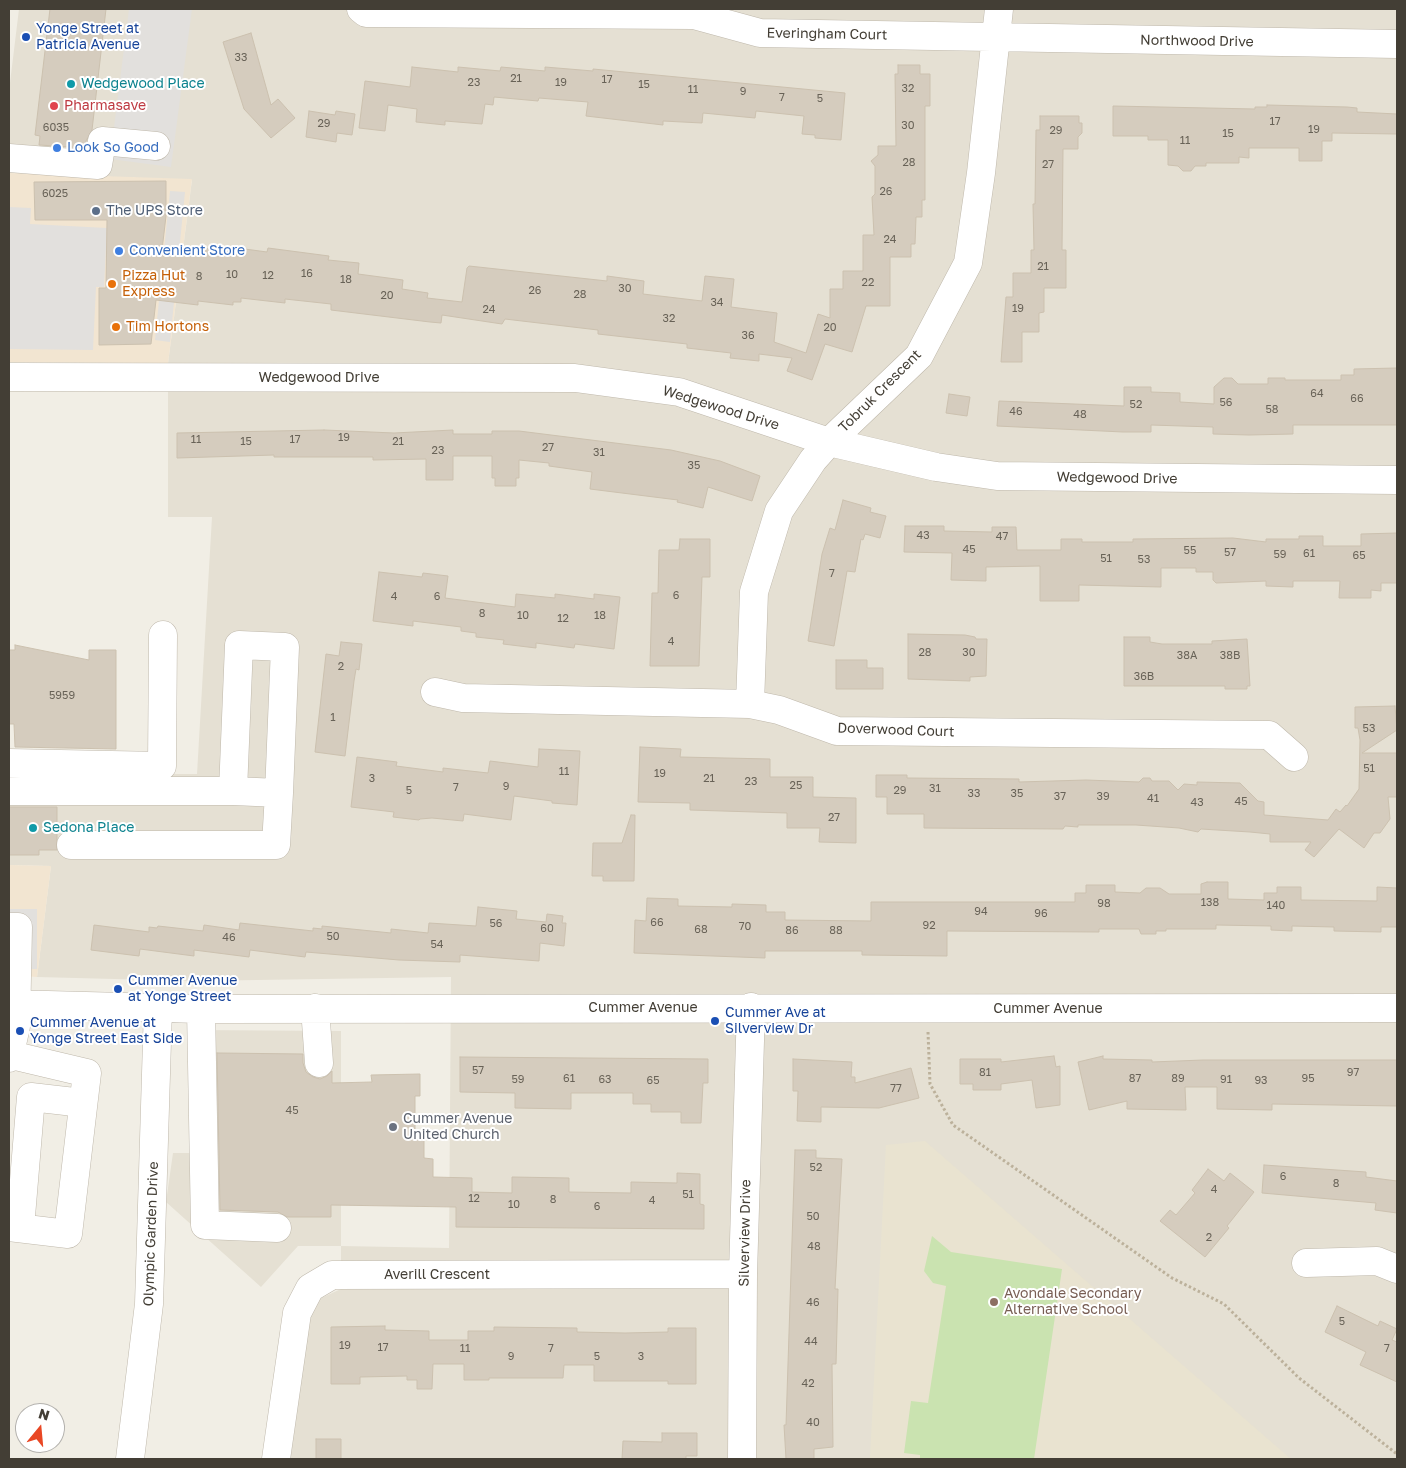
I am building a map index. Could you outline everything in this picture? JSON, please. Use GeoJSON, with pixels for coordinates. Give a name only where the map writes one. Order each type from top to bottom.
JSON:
{"type":"FeatureCollection","features":[{"type":"Feature","properties":{"kind":"street","name":"Everingham Court"},"geometry":{"type":"LineString","coordinates":[[361,9],[366,13],[694,15],[760,33],[997,38]]}},
{"type":"Feature","properties":{"kind":"street","name":"Tobruk Crescent"},"geometry":{"type":"LineString","coordinates":[[750,704],[754,592],[779,511],[813,460],[829,442],[919,356],[968,264],[997,38],[999,9]]}},
{"type":"Feature","properties":{"kind":"street","name":"Northwood Drive"},"geometry":{"type":"LineString","coordinates":[[997,38],[1397,44]]}},
{"type":"Feature","properties":{"kind":"street"},"geometry":{"type":"LineString","coordinates":[[9,158],[98,165],[102,141],[156,146]]}},
{"type":"Feature","properties":{"kind":"street","name":"Wedgewood Drive"},"geometry":{"type":"LineString","coordinates":[[9,377],[575,378],[679,392],[829,442],[936,467],[997,476],[1397,480]]}},
{"type":"Feature","properties":{"kind":"street"},"geometry":{"type":"LineString","coordinates":[[9,764],[162,766],[163,635]]}},
{"type":"Feature","properties":{"kind":"street"},"geometry":{"type":"LineString","coordinates":[[71,845],[276,845],[285,647],[239,645],[233,791]]}},
{"type":"Feature","properties":{"kind":"street","name":"Doverwood Court"},"geometry":{"type":"LineString","coordinates":[[435,692],[462,698],[750,704],[779,710],[837,730],[1269,735],[1294,757]]}},
{"type":"Feature","properties":{"kind":"street"},"geometry":{"type":"LineString","coordinates":[[9,791],[233,791],[279,793]]}},
{"type":"Feature","properties":{"kind":"street"},"geometry":{"type":"LineString","coordinates":[[9,927],[18,927],[10,1056],[87,1073],[68,1234],[14,1228],[31,1097],[83,1103]]}},
{"type":"Feature","properties":{"kind":"street","name":"Cummer Avenue"},"geometry":{"type":"LineString","coordinates":[[13,1004],[202,1009],[751,1007],[1397,1008]]}},
{"type":"Feature","properties":{"kind":"street","name":"Silverview Drive"},"geometry":{"type":"LineString","coordinates":[[742,1459],[743,1274],[751,1007]]}},
{"type":"Feature","properties":{"kind":"street","name":"Olympic Garden Drive"},"geometry":{"type":"LineString","coordinates":[[130,1459],[149,1304],[158,1008]]}},
{"type":"Feature","properties":{"kind":"street"},"geometry":{"type":"LineString","coordinates":[[315,1008],[319,1063]]}},
{"type":"Feature","properties":{"kind":"street"},"geometry":{"type":"LineString","coordinates":[[202,1009],[205,1225],[277,1228]]}},
{"type":"Feature","properties":{"kind":"street"},"geometry":{"type":"LineString","coordinates":[[1306,1263],[1377,1261],[1397,1269]]}},
{"type":"Feature","properties":{"kind":"street","name":"Averill Crescent"},"geometry":{"type":"LineString","coordinates":[[276,1459],[297,1313],[310,1288],[332,1275],[743,1274]]}},
{"type":"Feature","properties":{"kind":"path"},"geometry":{"type":"LineString","coordinates":[[928,1031],[930,1084],[953,1125],[1172,1278],[1224,1304],[1299,1378],[1397,1454]]}},
{"type":"Feature","properties":{"kind":"shaded area"},"geometry":{"type":"Polygon","coordinates":[[[19,9],[1397,9],[1397,1459],[288,1459],[308,1304],[341,1289],[341,1246],[449,1248],[451,977],[192,981],[37,977],[51,866],[9,865],[9,774],[197,774],[212,517],[168,517],[168,363],[192,180],[9,173],[9,91],[19,9]]]}},
{"type":"Feature","properties":{"kind":"shaded area"},"geometry":{"type":"Polygon","coordinates":[[[129,9],[192,9],[171,167],[110,159],[129,9]]]}},
{"type":"Feature","properties":{"kind":"shaded area"},"geometry":{"type":"Polygon","coordinates":[[[9,173],[192,179],[168,363],[9,362],[9,173]]]}},
{"type":"Feature","properties":{"kind":"shaded area"},"geometry":{"type":"Polygon","coordinates":[[[170,191],[185,192],[170,342],[155,340],[170,191]]]}},
{"type":"Feature","properties":{"kind":"shaded area"},"geometry":{"type":"Polygon","coordinates":[[[9,207],[31,208],[30,224],[107,228],[104,287],[96,287],[93,350],[9,349],[9,207]]]}},
{"type":"Feature","properties":{"kind":"shaded area"},"geometry":{"type":"Polygon","coordinates":[[[9,865],[51,866],[37,977],[9,975],[9,865]]]}},
{"type":"Feature","properties":{"kind":"shaded area"},"geometry":{"type":"Polygon","coordinates":[[[9,909],[37,909],[37,969],[9,969],[9,909]]]}},
{"type":"Feature","properties":{"kind":"shaded area"},"geometry":{"type":"Polygon","coordinates":[[[192,1030],[341,1031],[341,1246],[298,1246],[261,1287],[166,1202],[173,1153],[192,1153],[192,1030]]]}},
{"type":"Feature","properties":{"kind":"shaded area","name":"Avondale Secondary Alternative School"},"geometry":{"type":"Polygon","coordinates":[[[925,1141],[1291,1459],[870,1459],[886,1145],[925,1141]]]}},
{"type":"Feature","properties":{"kind":"green space"},"geometry":{"type":"Polygon","coordinates":[[[932,1236],[951,1252],[1062,1269],[1034,1459],[920,1459],[920,1455],[904,1453],[911,1401],[928,1403],[946,1286],[933,1283],[924,1271],[932,1236]]]}},
{"type":"Feature","properties":{"kind":"building","name":"Wedgewood Place"},"geometry":{"type":"Polygon","coordinates":[[[50,9],[106,9],[92,130],[86,141],[85,148],[39,145],[40,136],[35,135],[50,9]]]}},
{"type":"Feature","properties":{"kind":"building"},"geometry":{"type":"Polygon","coordinates":[[[251,33],[271,105],[278,99],[295,118],[271,138],[244,109],[223,42],[251,33]]]}},
{"type":"Feature","properties":{"kind":"building"},"geometry":{"type":"Polygon","coordinates":[[[898,65],[920,65],[920,74],[930,74],[930,106],[925,106],[925,200],[922,200],[922,217],[916,217],[915,244],[911,244],[911,257],[890,257],[890,306],[866,306],[852,352],[825,344],[812,380],[787,371],[792,358],[759,354],[759,361],[730,358],[731,353],[687,348],[687,344],[598,334],[598,330],[505,319],[502,324],[442,315],[441,323],[430,322],[331,310],[331,304],[285,299],[285,303],[241,298],[241,302],[233,302],[233,305],[198,301],[198,305],[156,300],[151,344],[99,345],[99,288],[106,288],[107,220],[35,220],[34,182],[166,181],[166,216],[162,250],[195,253],[195,247],[230,252],[230,247],[267,252],[268,248],[329,256],[328,260],[359,263],[358,274],[403,280],[402,289],[428,293],[427,298],[462,302],[467,268],[469,266],[607,281],[607,276],[644,281],[643,294],[702,301],[705,276],[734,279],[731,307],[777,313],[774,342],[806,353],[818,314],[830,318],[830,289],[843,289],[843,271],[863,271],[863,235],[874,235],[872,197],[875,194],[875,166],[871,161],[878,155],[878,146],[896,146],[895,74],[898,74],[898,65]]]}},
{"type":"Feature","properties":{"kind":"building"},"geometry":{"type":"Polygon","coordinates":[[[412,67],[458,72],[458,67],[500,71],[501,67],[545,71],[545,67],[593,71],[593,69],[845,93],[841,140],[815,138],[815,135],[802,134],[804,116],[756,111],[755,118],[703,113],[702,123],[663,121],[663,125],[586,116],[588,102],[539,98],[538,101],[494,97],[493,105],[485,104],[482,124],[445,121],[445,125],[416,122],[417,109],[388,105],[385,131],[359,128],[365,81],[410,87],[412,67]]]}},
{"type":"Feature","properties":{"kind":"building"},"geometry":{"type":"Polygon","coordinates":[[[1267,105],[1347,107],[1357,108],[1357,112],[1397,114],[1397,134],[1332,133],[1332,141],[1322,141],[1322,161],[1299,161],[1299,148],[1249,148],[1249,158],[1239,157],[1239,163],[1206,163],[1206,166],[1195,166],[1191,171],[1183,171],[1178,166],[1168,165],[1168,140],[1148,140],[1148,136],[1113,136],[1113,106],[1255,109],[1255,107],[1267,107],[1267,105]]]}},
{"type":"Feature","properties":{"kind":"building"},"geometry":{"type":"Polygon","coordinates":[[[309,111],[335,115],[336,111],[355,114],[352,135],[337,133],[336,142],[306,137],[309,111]]]}},
{"type":"Feature","properties":{"kind":"building"},"geometry":{"type":"Polygon","coordinates":[[[1040,116],[1079,116],[1079,123],[1082,123],[1082,133],[1078,137],[1078,149],[1063,149],[1062,250],[1066,250],[1066,288],[1044,288],[1044,312],[1039,313],[1039,332],[1022,332],[1022,362],[1001,362],[1006,297],[1013,297],[1013,273],[1031,273],[1031,250],[1034,250],[1033,204],[1035,204],[1036,130],[1040,130],[1040,116]]]}},
{"type":"Feature","properties":{"kind":"building"},"geometry":{"type":"Polygon","coordinates":[[[1397,368],[1397,425],[1293,425],[1293,434],[1249,435],[1213,434],[1213,427],[1151,425],[1151,432],[1123,432],[997,426],[999,401],[1124,406],[1124,387],[1151,387],[1151,392],[1180,393],[1180,402],[1214,404],[1214,387],[1224,378],[1232,378],[1238,384],[1268,384],[1268,378],[1285,378],[1285,380],[1341,380],[1341,375],[1354,375],[1354,369],[1397,368]]]}},
{"type":"Feature","properties":{"kind":"building"},"geometry":{"type":"Polygon","coordinates":[[[949,394],[970,397],[967,416],[946,413],[949,394]]]}},
{"type":"Feature","properties":{"kind":"building"},"geometry":{"type":"Polygon","coordinates":[[[324,430],[394,433],[453,430],[453,434],[492,434],[492,431],[519,431],[671,450],[720,461],[760,476],[752,501],[708,487],[703,508],[677,502],[678,500],[590,489],[592,472],[549,466],[549,463],[519,460],[519,478],[516,478],[516,486],[495,486],[495,478],[492,478],[492,456],[453,456],[453,480],[426,480],[426,459],[373,460],[373,457],[274,457],[274,455],[177,458],[177,433],[324,430]]]}},
{"type":"Feature","properties":{"kind":"building"},"geometry":{"type":"Polygon","coordinates":[[[843,500],[871,508],[870,512],[886,516],[880,538],[865,534],[863,540],[861,539],[855,572],[847,571],[834,646],[808,641],[822,554],[830,528],[835,530],[843,500]]]}},
{"type":"Feature","properties":{"kind":"building"},"geometry":{"type":"Polygon","coordinates":[[[905,526],[944,526],[944,531],[992,532],[992,527],[1016,527],[1017,550],[1061,550],[1061,539],[1082,539],[1082,542],[1133,542],[1133,539],[1233,538],[1266,542],[1266,539],[1299,539],[1299,536],[1323,536],[1323,546],[1361,546],[1361,534],[1397,533],[1397,583],[1381,583],[1381,591],[1371,590],[1371,598],[1339,598],[1340,581],[1293,581],[1293,587],[1266,586],[1266,581],[1216,583],[1213,580],[1213,572],[1196,572],[1196,568],[1161,568],[1161,587],[1079,585],[1079,601],[1040,601],[1040,566],[986,567],[986,581],[951,580],[952,553],[904,552],[905,526]]]}},
{"type":"Feature","properties":{"kind":"building"},"geometry":{"type":"Polygon","coordinates":[[[680,539],[710,539],[710,577],[702,577],[699,666],[650,666],[652,593],[658,593],[659,550],[679,550],[680,539]]]}},
{"type":"Feature","properties":{"kind":"building"},"geometry":{"type":"Polygon","coordinates":[[[379,572],[422,577],[423,573],[448,576],[445,598],[515,607],[516,594],[555,598],[555,594],[594,599],[594,594],[620,597],[614,649],[575,644],[574,648],[536,643],[536,648],[503,644],[504,640],[476,637],[476,633],[461,631],[461,627],[413,621],[413,626],[373,621],[379,572]]]}},
{"type":"Feature","properties":{"kind":"building"},"geometry":{"type":"Polygon","coordinates":[[[908,634],[965,635],[975,637],[976,639],[987,639],[986,676],[970,677],[970,681],[908,679],[908,634]]]}},
{"type":"Feature","properties":{"kind":"building"},"geometry":{"type":"Polygon","coordinates":[[[1124,637],[1150,637],[1150,642],[1162,644],[1212,644],[1212,641],[1247,639],[1250,686],[1247,686],[1247,689],[1225,689],[1225,686],[1124,686],[1124,637]]]}},
{"type":"Feature","properties":{"kind":"building"},"geometry":{"type":"Polygon","coordinates":[[[341,642],[362,644],[359,670],[356,669],[354,681],[345,756],[315,752],[326,654],[339,656],[341,642]]]}},
{"type":"Feature","properties":{"kind":"building"},"geometry":{"type":"Polygon","coordinates":[[[15,645],[89,660],[89,650],[116,650],[116,749],[15,747],[14,724],[9,724],[9,650],[15,650],[15,645]]]}},
{"type":"Feature","properties":{"kind":"building"},"geometry":{"type":"Polygon","coordinates":[[[836,660],[867,660],[867,668],[883,668],[883,689],[836,689],[836,660]]]}},
{"type":"Feature","properties":{"kind":"building"},"geometry":{"type":"Polygon","coordinates":[[[1395,706],[1397,730],[1362,753],[1397,753],[1397,797],[1388,797],[1390,819],[1380,833],[1374,833],[1364,848],[1339,829],[1314,857],[1305,850],[1311,842],[1270,842],[1270,834],[1250,832],[1201,829],[1198,832],[1179,828],[1136,825],[1078,825],[1078,827],[1065,826],[1063,829],[924,828],[924,814],[887,814],[887,797],[876,797],[876,775],[907,775],[907,778],[1019,779],[1019,782],[1086,780],[1139,782],[1143,778],[1150,778],[1152,781],[1169,781],[1178,790],[1184,784],[1197,785],[1197,782],[1240,783],[1258,801],[1264,802],[1264,815],[1328,820],[1336,809],[1340,812],[1347,806],[1359,789],[1360,740],[1358,728],[1355,728],[1355,707],[1395,706]]]}},
{"type":"Feature","properties":{"kind":"building"},"geometry":{"type":"Polygon","coordinates":[[[640,747],[681,749],[680,757],[770,759],[770,777],[813,777],[813,797],[856,798],[856,843],[819,842],[820,828],[787,828],[787,813],[690,810],[690,803],[638,802],[640,747]]]}},
{"type":"Feature","properties":{"kind":"building"},"geometry":{"type":"Polygon","coordinates":[[[539,749],[580,751],[577,805],[552,803],[552,801],[514,796],[511,820],[464,814],[463,821],[432,818],[419,820],[393,817],[394,812],[351,807],[357,757],[397,762],[396,766],[443,772],[443,768],[488,773],[490,761],[538,767],[539,749]]]}},
{"type":"Feature","properties":{"kind":"building","name":"Sedona Place"},"geometry":{"type":"Polygon","coordinates":[[[9,807],[57,807],[57,850],[39,850],[39,855],[9,855],[9,807]]]}},
{"type":"Feature","properties":{"kind":"building"},"geometry":{"type":"Polygon","coordinates":[[[631,815],[635,815],[634,881],[603,881],[603,876],[592,876],[593,843],[622,843],[631,815]]]}},
{"type":"Feature","properties":{"kind":"building"},"geometry":{"type":"Polygon","coordinates":[[[1207,882],[1228,882],[1228,899],[1264,900],[1264,893],[1277,893],[1277,887],[1301,887],[1301,900],[1377,901],[1377,887],[1397,888],[1397,927],[1381,927],[1381,932],[1334,931],[1334,927],[1292,926],[1292,931],[1271,930],[1271,926],[1216,925],[1216,929],[1166,929],[1166,931],[1156,931],[1156,934],[1141,934],[1139,929],[1099,929],[1099,932],[947,931],[947,956],[862,955],[862,951],[765,951],[765,958],[634,953],[635,920],[646,921],[647,898],[678,899],[678,906],[732,907],[732,904],[766,905],[766,912],[785,912],[785,920],[871,921],[871,902],[1075,902],[1075,893],[1086,893],[1086,885],[1115,885],[1115,892],[1140,893],[1146,888],[1160,888],[1169,894],[1201,894],[1201,884],[1207,882]]]}},
{"type":"Feature","properties":{"kind":"building"},"geometry":{"type":"Polygon","coordinates":[[[478,907],[517,911],[516,919],[546,922],[547,914],[563,916],[562,923],[566,923],[564,946],[540,943],[539,961],[460,955],[460,962],[399,960],[306,952],[305,957],[250,950],[249,957],[194,950],[194,956],[140,949],[139,956],[91,950],[94,925],[149,932],[149,927],[157,928],[158,926],[203,931],[204,925],[239,930],[240,923],[313,931],[313,928],[322,929],[322,926],[391,933],[391,929],[428,933],[429,923],[476,926],[478,907]]]}},
{"type":"Feature","properties":{"kind":"building"},"geometry":{"type":"Polygon","coordinates":[[[217,1053],[303,1054],[306,1072],[320,1079],[332,1071],[332,1083],[372,1082],[371,1075],[420,1074],[420,1096],[415,1096],[415,1131],[424,1131],[424,1158],[433,1159],[433,1177],[472,1178],[472,1192],[512,1193],[512,1177],[569,1178],[569,1192],[631,1193],[631,1182],[677,1183],[677,1173],[700,1174],[700,1204],[704,1205],[704,1229],[456,1227],[456,1207],[331,1205],[331,1217],[287,1217],[278,1212],[220,1210],[217,1053]]]}},
{"type":"Feature","properties":{"kind":"building"},"geometry":{"type":"Polygon","coordinates":[[[1054,1056],[1056,1067],[1060,1066],[1060,1105],[1036,1108],[1032,1080],[1001,1084],[1001,1090],[973,1090],[973,1084],[960,1084],[960,1059],[1001,1059],[1001,1062],[1054,1056]]]}},
{"type":"Feature","properties":{"kind":"building"},"geometry":{"type":"Polygon","coordinates":[[[1103,1056],[1103,1059],[1152,1060],[1152,1062],[1203,1060],[1397,1060],[1397,1106],[1272,1104],[1272,1110],[1217,1109],[1217,1087],[1185,1087],[1186,1110],[1127,1109],[1127,1101],[1089,1110],[1078,1062],[1103,1056]]]}},
{"type":"Feature","properties":{"kind":"building"},"geometry":{"type":"Polygon","coordinates":[[[460,1057],[708,1059],[708,1083],[703,1083],[701,1123],[681,1123],[681,1112],[651,1112],[651,1104],[633,1104],[633,1093],[571,1093],[571,1109],[515,1108],[515,1093],[460,1092],[460,1057]]]}},
{"type":"Feature","properties":{"kind":"building"},"geometry":{"type":"Polygon","coordinates":[[[793,1059],[852,1062],[851,1077],[855,1077],[855,1083],[911,1068],[919,1098],[879,1108],[821,1107],[821,1122],[797,1121],[798,1091],[793,1091],[793,1059]]]}},
{"type":"Feature","properties":{"kind":"building"},"geometry":{"type":"Polygon","coordinates":[[[795,1150],[816,1150],[816,1158],[842,1159],[835,1289],[838,1289],[836,1364],[832,1364],[833,1447],[814,1449],[814,1459],[786,1459],[784,1425],[786,1425],[795,1150]]]}},
{"type":"Feature","properties":{"kind":"building"},"geometry":{"type":"Polygon","coordinates":[[[1264,1165],[1366,1172],[1366,1177],[1397,1181],[1397,1213],[1375,1210],[1376,1203],[1262,1193],[1264,1165]]]}},
{"type":"Feature","properties":{"kind":"building"},"geometry":{"type":"Polygon","coordinates":[[[1208,1169],[1224,1181],[1230,1173],[1254,1192],[1227,1226],[1229,1228],[1205,1257],[1160,1221],[1170,1210],[1176,1215],[1195,1193],[1192,1190],[1208,1169]]]}},
{"type":"Feature","properties":{"kind":"building"},"geometry":{"type":"Polygon","coordinates":[[[1337,1306],[1378,1326],[1380,1321],[1397,1329],[1392,1340],[1397,1342],[1397,1382],[1360,1365],[1366,1352],[1325,1332],[1337,1306]]]}},
{"type":"Feature","properties":{"kind":"building"},"geometry":{"type":"Polygon","coordinates":[[[385,1326],[385,1330],[429,1331],[429,1340],[468,1340],[468,1331],[494,1331],[494,1327],[577,1328],[577,1332],[625,1333],[668,1332],[668,1328],[696,1328],[696,1384],[668,1384],[668,1381],[594,1381],[594,1365],[564,1365],[563,1378],[464,1380],[464,1364],[433,1364],[432,1389],[417,1389],[417,1380],[407,1380],[407,1376],[360,1377],[360,1384],[331,1384],[331,1327],[385,1326]]]}},
{"type":"Feature","properties":{"kind":"building"},"geometry":{"type":"Polygon","coordinates":[[[662,1433],[697,1433],[697,1456],[686,1456],[686,1459],[622,1459],[623,1441],[662,1442],[662,1433]]]}},
{"type":"Feature","properties":{"kind":"building"},"geometry":{"type":"Polygon","coordinates":[[[316,1439],[341,1439],[341,1459],[316,1459],[316,1439]]]}},
{"type":"Feature","properties":{"kind":"place","name":"Yonge Street at Patricia Avenue"},"geometry":{"type":"Point","coordinates":[26,37]}},
{"type":"Feature","properties":{"kind":"place","name":"Wedgewood Place"},"geometry":{"type":"Point","coordinates":[71,84]}},
{"type":"Feature","properties":{"kind":"place","name":"Pharmasave"},"geometry":{"type":"Point","coordinates":[54,106]}},
{"type":"Feature","properties":{"kind":"place","name":"Look So Good"},"geometry":{"type":"Point","coordinates":[57,148]}},
{"type":"Feature","properties":{"kind":"place","name":"The UPS Store"},"geometry":{"type":"Point","coordinates":[96,211]}},
{"type":"Feature","properties":{"kind":"place","name":"Convenient Store"},"geometry":{"type":"Point","coordinates":[119,251]}},
{"type":"Feature","properties":{"kind":"place","name":"Pizza Hut Express"},"geometry":{"type":"Point","coordinates":[112,284]}},
{"type":"Feature","properties":{"kind":"place","name":"Tim Hortons"},"geometry":{"type":"Point","coordinates":[116,327]}},
{"type":"Feature","properties":{"kind":"place","name":"Sedona Place"},"geometry":{"type":"Point","coordinates":[33,828]}},
{"type":"Feature","properties":{"kind":"place","name":"Cummer Avenue at Yonge Street"},"geometry":{"type":"Point","coordinates":[118,989]}},
{"type":"Feature","properties":{"kind":"place","name":"Cummer Ave at Silverview Dr"},"geometry":{"type":"Point","coordinates":[715,1021]}},
{"type":"Feature","properties":{"kind":"place","name":"Cummer Avenue at Yonge Street East Side"},"geometry":{"type":"Point","coordinates":[20,1031]}},
{"type":"Feature","properties":{"kind":"place","name":"Cummer Avenue United Church"},"geometry":{"type":"Point","coordinates":[393,1127]}},
{"type":"Feature","properties":{"kind":"place","name":"Avondale Secondary Alternative School"},"geometry":{"type":"Point","coordinates":[994,1302]}}]}
